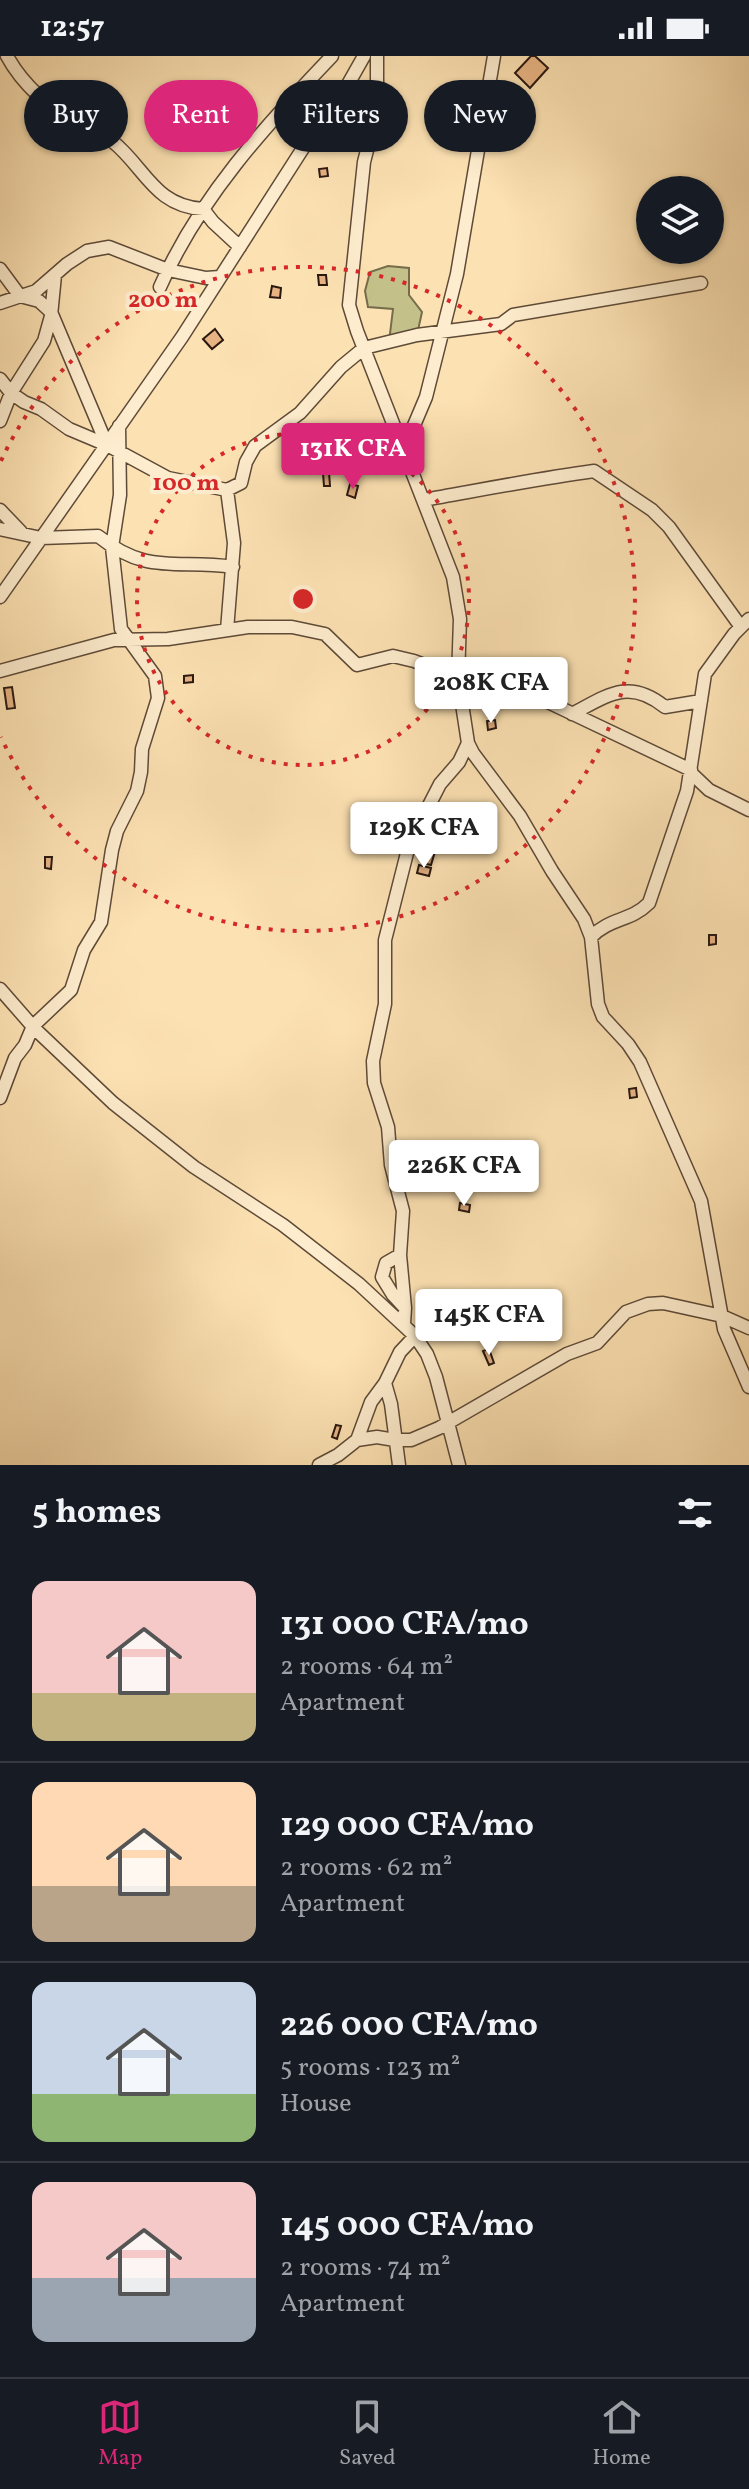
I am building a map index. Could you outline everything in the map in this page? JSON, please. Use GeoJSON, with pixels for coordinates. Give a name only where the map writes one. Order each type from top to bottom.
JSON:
{"type":"FeatureCollection","features":[{"type":"Feature","properties":{"kind":"street"},"geometry":{"type":"LineString","coordinates":[[7,56],[55,111],[107,137],[122,149],[145,178],[173,202],[186,208],[203,209],[240,247]]}},
{"type":"Feature","properties":{"kind":"street"},"geometry":{"type":"LineString","coordinates":[[160,287],[203,209],[264,126],[332,56]]}},
{"type":"Feature","properties":{"kind":"street"},"geometry":{"type":"LineString","coordinates":[[0,597],[41,538],[112,448],[119,426],[316,128],[342,95],[364,56]]}},
{"type":"Feature","properties":{"kind":"street"},"geometry":{"type":"LineString","coordinates":[[377,56],[377,111],[364,162],[349,305],[453,577],[459,600],[458,678],[468,743],[520,816],[584,919],[591,937],[598,1004],[603,1017],[640,1062],[701,1201],[724,1329],[749,1387]]}},
{"type":"Feature","properties":{"kind":"street"},"geometry":{"type":"LineString","coordinates":[[404,449],[426,397],[457,274],[494,56]]}},
{"type":"Feature","properties":{"kind":"street"},"geometry":{"type":"LineString","coordinates":[[0,303],[36,291],[87,251],[109,247],[168,270],[206,278],[220,277]]}},
{"type":"Feature","properties":{"kind":"street"},"geometry":{"type":"LineString","coordinates":[[0,269],[20,296],[39,301],[51,312],[112,448],[120,495],[112,547],[121,629],[155,676],[158,691],[157,704],[142,749],[137,791],[117,831],[101,922],[84,950],[71,990],[33,1026],[15,1058],[0,1098]]}},
{"type":"Feature","properties":{"kind":"street"},"geometry":{"type":"LineString","coordinates":[[0,421],[11,393],[44,341],[55,275]]}},
{"type":"Feature","properties":{"kind":"street"},"geometry":{"type":"LineString","coordinates":[[0,379],[11,393],[69,429],[168,478],[227,490],[241,483],[246,462],[255,446],[300,413],[341,367],[364,348],[443,331],[501,324],[513,315],[701,283]]}},
{"type":"Feature","properties":{"kind":"street"},"geometry":{"type":"LineString","coordinates":[[423,500],[499,488],[532,479],[594,471],[652,510],[669,527],[745,623],[708,669],[690,771],[668,850],[649,903],[639,913],[603,925],[591,937]]}},
{"type":"Feature","properties":{"kind":"street"},"geometry":{"type":"LineString","coordinates":[[227,490],[234,543],[227,630]]}},
{"type":"Feature","properties":{"kind":"street"},"geometry":{"type":"LineString","coordinates":[[0,510],[21,532]]}},
{"type":"Feature","properties":{"kind":"street"},"geometry":{"type":"LineString","coordinates":[[0,529],[41,538],[98,536],[137,560],[156,564],[233,567]]}},
{"type":"Feature","properties":{"kind":"street"},"geometry":{"type":"LineString","coordinates":[[0,671],[114,640],[168,639],[248,627],[300,629],[325,634],[357,665],[393,656],[458,678],[493,684],[548,702],[690,771],[709,790],[749,810]]}},
{"type":"Feature","properties":{"kind":"street"},"geometry":{"type":"LineString","coordinates":[[572,714],[624,690],[648,694],[665,707],[701,701]]}},
{"type":"Feature","properties":{"kind":"street"},"geometry":{"type":"LineString","coordinates":[[404,1324],[400,1255],[403,1211],[391,1165],[388,1127],[374,1083],[373,1061],[385,1004],[385,940],[407,853],[440,784],[459,762],[468,743]]}},
{"type":"Feature","properties":{"kind":"street"},"geometry":{"type":"LineString","coordinates":[[0,989],[33,1026],[131,1118],[194,1167],[283,1225],[359,1284],[404,1324],[427,1354],[459,1465]]}},
{"type":"Feature","properties":{"kind":"street"},"geometry":{"type":"LineString","coordinates":[[400,1255],[386,1263],[382,1277],[405,1308]]}},
{"type":"Feature","properties":{"kind":"street"},"geometry":{"type":"LineString","coordinates":[[319,1465],[357,1440],[377,1437],[411,1440],[567,1354],[597,1343],[626,1312],[642,1306],[663,1303],[722,1316],[749,1328]]}},
{"type":"Feature","properties":{"kind":"street"},"geometry":{"type":"LineString","coordinates":[[357,1440],[368,1407],[385,1383],[400,1352],[415,1336]]}},
{"type":"Feature","properties":{"kind":"street"},"geometry":{"type":"LineString","coordinates":[[385,1383],[399,1465]]}},
{"type":"Feature","properties":{"kind":"shaded area"},"geometry":{"type":"Polygon","coordinates":[[[388,266],[409,268],[409,295],[422,312],[417,335],[389,342],[393,309],[368,307],[365,291],[370,272],[388,266]]]}},
{"type":"Feature","properties":{"kind":"building"},"geometry":{"type":"Polygon","coordinates":[[[531,56],[548,68],[536,81],[522,80],[515,73],[531,56]]]}},
{"type":"Feature","properties":{"kind":"building"},"geometry":{"type":"Polygon","coordinates":[[[327,168],[328,176],[320,177],[319,169],[327,168]]]}},
{"type":"Feature","properties":{"kind":"building"},"geometry":{"type":"Polygon","coordinates":[[[318,275],[326,275],[327,285],[319,285],[318,275]]]}},
{"type":"Feature","properties":{"kind":"building"},"geometry":{"type":"Polygon","coordinates":[[[272,286],[281,288],[280,298],[270,297],[272,286]]]}},
{"type":"Feature","properties":{"kind":"building"},"geometry":{"type":"Polygon","coordinates":[[[215,329],[223,340],[212,349],[203,339],[215,329]]]}},
{"type":"Feature","properties":{"kind":"building"},"geometry":{"type":"Polygon","coordinates":[[[329,472],[330,486],[324,486],[323,473],[329,472]]]}},
{"type":"Feature","properties":{"kind":"building"},"geometry":{"type":"Polygon","coordinates":[[[350,484],[358,486],[355,498],[347,495],[350,484]]]}},
{"type":"Feature","properties":{"kind":"building"},"geometry":{"type":"Polygon","coordinates":[[[193,675],[193,682],[184,683],[184,676],[193,675]]]}},
{"type":"Feature","properties":{"kind":"building"},"geometry":{"type":"Polygon","coordinates":[[[12,687],[15,708],[7,709],[4,688],[12,687]]]}},
{"type":"Feature","properties":{"kind":"building"},"geometry":{"type":"Polygon","coordinates":[[[495,720],[496,728],[488,730],[487,721],[495,720]]]}},
{"type":"Feature","properties":{"kind":"building"},"geometry":{"type":"Polygon","coordinates":[[[430,845],[436,848],[431,865],[422,863],[430,845]]]}},
{"type":"Feature","properties":{"kind":"building"},"geometry":{"type":"Polygon","coordinates":[[[45,857],[52,857],[51,869],[45,868],[45,857]]]}},
{"type":"Feature","properties":{"kind":"building"},"geometry":{"type":"Polygon","coordinates":[[[419,865],[431,868],[429,876],[417,873],[419,865]]]}},
{"type":"Feature","properties":{"kind":"building"},"geometry":{"type":"Polygon","coordinates":[[[709,935],[716,935],[716,944],[709,945],[709,935]]]}},
{"type":"Feature","properties":{"kind":"building"},"geometry":{"type":"Polygon","coordinates":[[[636,1088],[637,1097],[630,1098],[629,1089],[636,1088]]]}},
{"type":"Feature","properties":{"kind":"building"},"geometry":{"type":"Polygon","coordinates":[[[460,1203],[470,1205],[469,1212],[459,1210],[460,1203]]]}},
{"type":"Feature","properties":{"kind":"building"},"geometry":{"type":"Polygon","coordinates":[[[489,1349],[494,1363],[489,1365],[483,1351],[489,1349]]]}},
{"type":"Feature","properties":{"kind":"building"},"geometry":{"type":"Polygon","coordinates":[[[336,1425],[341,1426],[337,1439],[332,1437],[336,1425]]]}}]}
